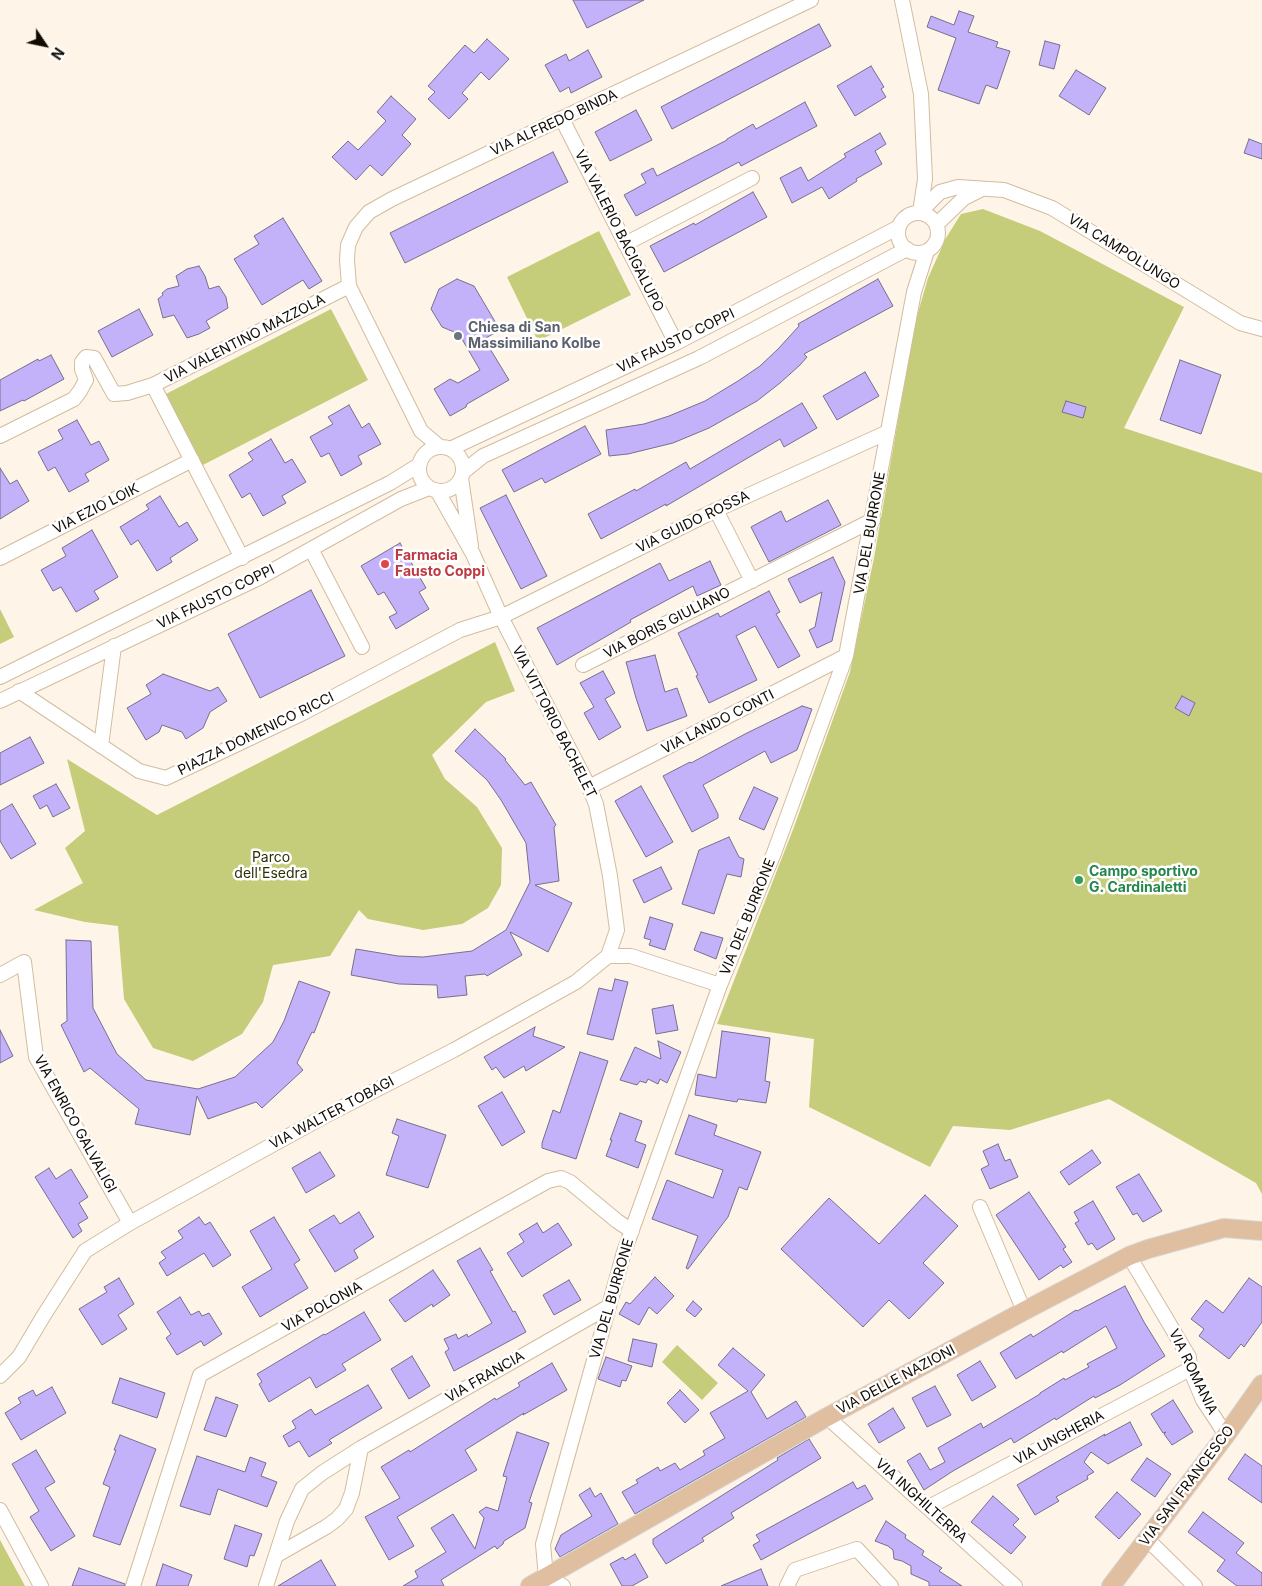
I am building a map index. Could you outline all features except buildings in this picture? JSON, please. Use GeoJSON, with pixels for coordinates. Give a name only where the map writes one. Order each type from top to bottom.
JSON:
{"type":"FeatureCollection","features":[{"type":"Feature","properties":{"kind":"main road","name":"VIA DELLE NAZIONI"},"geometry":{"type":"LineString","coordinates":[[530,1586],[545,1581],[827,1417],[1129,1256],[1224,1228],[1262,1231]]}},
{"type":"Feature","properties":{"kind":"main road","name":"VIA SAN FRANCESCO"},"geometry":{"type":"LineString","coordinates":[[1111,1586],[1226,1435],[1262,1384]]}},
{"type":"Feature","properties":{"kind":"street","name":"VIA ALFREDO BINDA"},"geometry":{"type":"LineString","coordinates":[[349,286],[348,245],[356,227],[369,212],[392,199],[811,0]]}},
{"type":"Feature","properties":{"kind":"street"},"geometry":{"type":"LineString","coordinates":[[902,0],[921,94],[925,179],[920,212]]}},
{"type":"Feature","properties":{"kind":"street","name":"VIA VALERIO BACIGALUPO"},"geometry":{"type":"LineString","coordinates":[[562,119],[676,343]]}},
{"type":"Feature","properties":{"kind":"street"},"geometry":{"type":"LineString","coordinates":[[625,244],[752,178]]}},
{"type":"Feature","properties":{"kind":"street","name":"VIA CAMPOLUNGO"},"geometry":{"type":"LineString","coordinates":[[920,212],[940,192],[958,187],[980,190],[1004,190],[1052,208],[1240,323],[1262,329]]}},
{"type":"Feature","properties":{"kind":"street"},"geometry":{"type":"LineString","coordinates":[[937,224],[964,198],[980,190]]}},
{"type":"Feature","properties":{"kind":"street"},"geometry":{"type":"LineString","coordinates":[[920,212],[930,216],[937,224],[939,230],[936,242],[927,251],[917,253],[907,250],[899,240],[899,227],[905,217],[910,214],[920,212]]}},
{"type":"Feature","properties":{"kind":"street","name":"VIA FAUSTO COPPI"},"geometry":{"type":"LineString","coordinates":[[0,677],[390,483],[420,461],[433,448],[445,448],[676,343],[899,227]]}},
{"type":"Feature","properties":{"kind":"street","name":"VIA FAUSTO COPPI"},"geometry":{"type":"LineString","coordinates":[[0,701],[259,578],[401,499],[433,490],[452,489],[462,475],[483,456],[699,358],[907,250]]}},
{"type":"Feature","properties":{"kind":"street","name":"VIA DEL BURRONE"},"geometry":{"type":"LineString","coordinates":[[545,1581],[543,1544],[624,1252],[720,986],[774,853],[846,656],[873,520],[914,292],[927,251]]}},
{"type":"Feature","properties":{"kind":"street"},"geometry":{"type":"LineString","coordinates":[[349,286],[421,431],[460,458],[462,475]]}},
{"type":"Feature","properties":{"kind":"street","name":"VIA VALENTINO MAZZOLA"},"geometry":{"type":"LineString","coordinates":[[242,558],[153,386],[349,286]]}},
{"type":"Feature","properties":{"kind":"street"},"geometry":{"type":"LineString","coordinates":[[0,436],[74,399],[86,380],[82,362],[86,357],[94,358],[114,394],[127,393],[153,386]]}},
{"type":"Feature","properties":{"kind":"street"},"geometry":{"type":"LineString","coordinates":[[421,431],[420,478],[433,490]]}},
{"type":"Feature","properties":{"kind":"street","name":"VIA GUIDO ROSSA"},"geometry":{"type":"LineString","coordinates":[[501,617],[716,510],[888,432]]}},
{"type":"Feature","properties":{"kind":"street","name":"VIA EZIO LOIK"},"geometry":{"type":"LineString","coordinates":[[0,558],[192,460]]}},
{"type":"Feature","properties":{"kind":"street","name":"VIA VITTORIO BACHELET"},"geometry":{"type":"LineString","coordinates":[[462,475],[473,554]]}},
{"type":"Feature","properties":{"kind":"street","name":"VIA VITTORIO BACHELET"},"geometry":{"type":"LineString","coordinates":[[433,490],[473,554],[501,617],[596,804],[610,876],[617,930],[608,956]]}},
{"type":"Feature","properties":{"kind":"street"},"geometry":{"type":"LineString","coordinates":[[716,510],[752,581]]}},
{"type":"Feature","properties":{"kind":"street","name":"VIA BORIS GIULIANO"},"geometry":{"type":"LineString","coordinates":[[583,665],[873,520]]}},
{"type":"Feature","properties":{"kind":"street"},"geometry":{"type":"LineString","coordinates":[[311,549],[362,647]]}},
{"type":"Feature","properties":{"kind":"street","name":"PIAZZA DOMENICO RICCI"},"geometry":{"type":"LineString","coordinates":[[19,691],[139,771],[166,778],[303,713],[460,630],[501,617]]}},
{"type":"Feature","properties":{"kind":"street"},"geometry":{"type":"LineString","coordinates":[[101,746],[114,646]]}},
{"type":"Feature","properties":{"kind":"street","name":"VIA LANDO CONTI"},"geometry":{"type":"LineString","coordinates":[[589,787],[846,656]]}},
{"type":"Feature","properties":{"kind":"street"},"geometry":{"type":"LineString","coordinates":[[608,956],[631,956],[720,986]]}},
{"type":"Feature","properties":{"kind":"street","name":"VIA WALTER TOBAGI"},"geometry":{"type":"LineString","coordinates":[[0,1376],[19,1357],[44,1314],[85,1251],[130,1223],[323,1117],[454,1050],[576,982],[608,956]]}},
{"type":"Feature","properties":{"kind":"street","name":"VIA ENRICO GALVALIGI"},"geometry":{"type":"LineString","coordinates":[[0,975],[24,962],[36,1057],[130,1223]]}},
{"type":"Feature","properties":{"kind":"street","name":"VIA POLONIA"},"geometry":{"type":"LineString","coordinates":[[133,1586],[200,1376],[548,1181],[561,1178],[570,1182],[616,1221],[632,1231]]}},
{"type":"Feature","properties":{"kind":"street"},"geometry":{"type":"LineString","coordinates":[[980,1207],[1024,1311]]}},
{"type":"Feature","properties":{"kind":"street","name":"VIA ROMANIA"},"geometry":{"type":"LineString","coordinates":[[1129,1256],[1188,1356],[1190,1369],[1203,1400],[1226,1435]]}},
{"type":"Feature","properties":{"kind":"street","name":"VIA FRANCIA"},"geometry":{"type":"LineString","coordinates":[[266,1586],[287,1522],[302,1489],[322,1473],[361,1448],[608,1307]]}},
{"type":"Feature","properties":{"kind":"street","name":"VIA UNGHERIA"},"geometry":{"type":"LineString","coordinates":[[929,1507],[1190,1369]]}},
{"type":"Feature","properties":{"kind":"street","name":"VIA INGHILTERRA"},"geometry":{"type":"LineString","coordinates":[[827,1417],[1015,1586]]}},
{"type":"Feature","properties":{"kind":"street"},"geometry":{"type":"LineString","coordinates":[[277,1555],[326,1527],[346,1509],[352,1493],[361,1448]]}},
{"type":"Feature","properties":{"kind":"street"},"geometry":{"type":"LineString","coordinates":[[0,1510],[41,1586]]}},
{"type":"Feature","properties":{"kind":"street"},"geometry":{"type":"LineString","coordinates":[[1147,1539],[1195,1586]]}},
{"type":"Feature","properties":{"kind":"street"},"geometry":{"type":"LineString","coordinates":[[787,1586],[795,1570],[857,1549],[891,1586]]}},
{"type":"Feature","properties":{"kind":"street"},"geometry":{"type":"LineString","coordinates":[[545,1581],[563,1586]]}},
{"type":"Feature","properties":{"kind":"green space"},"geometry":{"type":"Polygon","coordinates":[[[983,209],[1040,231],[1184,307],[1124,428],[1262,473],[1262,1194],[1256,1183],[1109,1099],[1010,1130],[953,1126],[930,1167],[809,1107],[814,1039],[717,1024],[794,827],[850,672],[874,558],[915,323],[928,278],[946,238],[961,214],[983,209]]]}},
{"type":"Feature","properties":{"kind":"green space"},"geometry":{"type":"Polygon","coordinates":[[[599,231],[631,295],[538,341],[507,277],[599,231]]]}},
{"type":"Feature","properties":{"kind":"green space"},"geometry":{"type":"Polygon","coordinates":[[[331,309],[368,380],[201,466],[164,395],[331,309]]]}},
{"type":"Feature","properties":{"kind":"green space"},"geometry":{"type":"Polygon","coordinates":[[[0,609],[14,637],[0,644],[0,609]]]}},
{"type":"Feature","properties":{"kind":"green space","name":"Parco dell'Esedra"},"geometry":{"type":"Polygon","coordinates":[[[495,642],[515,691],[486,702],[432,755],[445,779],[477,807],[502,848],[501,885],[488,908],[462,924],[423,930],[368,919],[359,910],[330,956],[273,965],[263,1002],[242,1034],[193,1061],[153,1048],[124,999],[118,926],[85,922],[34,910],[83,883],[65,848],[85,831],[67,759],[157,815],[495,642]]]}},
{"type":"Feature","properties":{"kind":"green space"},"geometry":{"type":"Polygon","coordinates":[[[677,1345],[718,1383],[702,1400],[662,1362],[677,1345]]]}},
{"type":"Feature","properties":{"kind":"green space"},"geometry":{"type":"Polygon","coordinates":[[[0,1540],[25,1586],[0,1586],[0,1540]]]}},
{"type":"Feature","properties":{"kind":"place","name":"Chiesa di San Massimiliano Kolbe"},"geometry":{"type":"Point","coordinates":[458,336]}},
{"type":"Feature","properties":{"kind":"place","name":"Farmacia Fausto Coppi"},"geometry":{"type":"Point","coordinates":[385,564]}},
{"type":"Feature","properties":{"kind":"place","name":"Campo sportivo G. Cardinaletti"},"geometry":{"type":"Point","coordinates":[1079,880]}}]}
